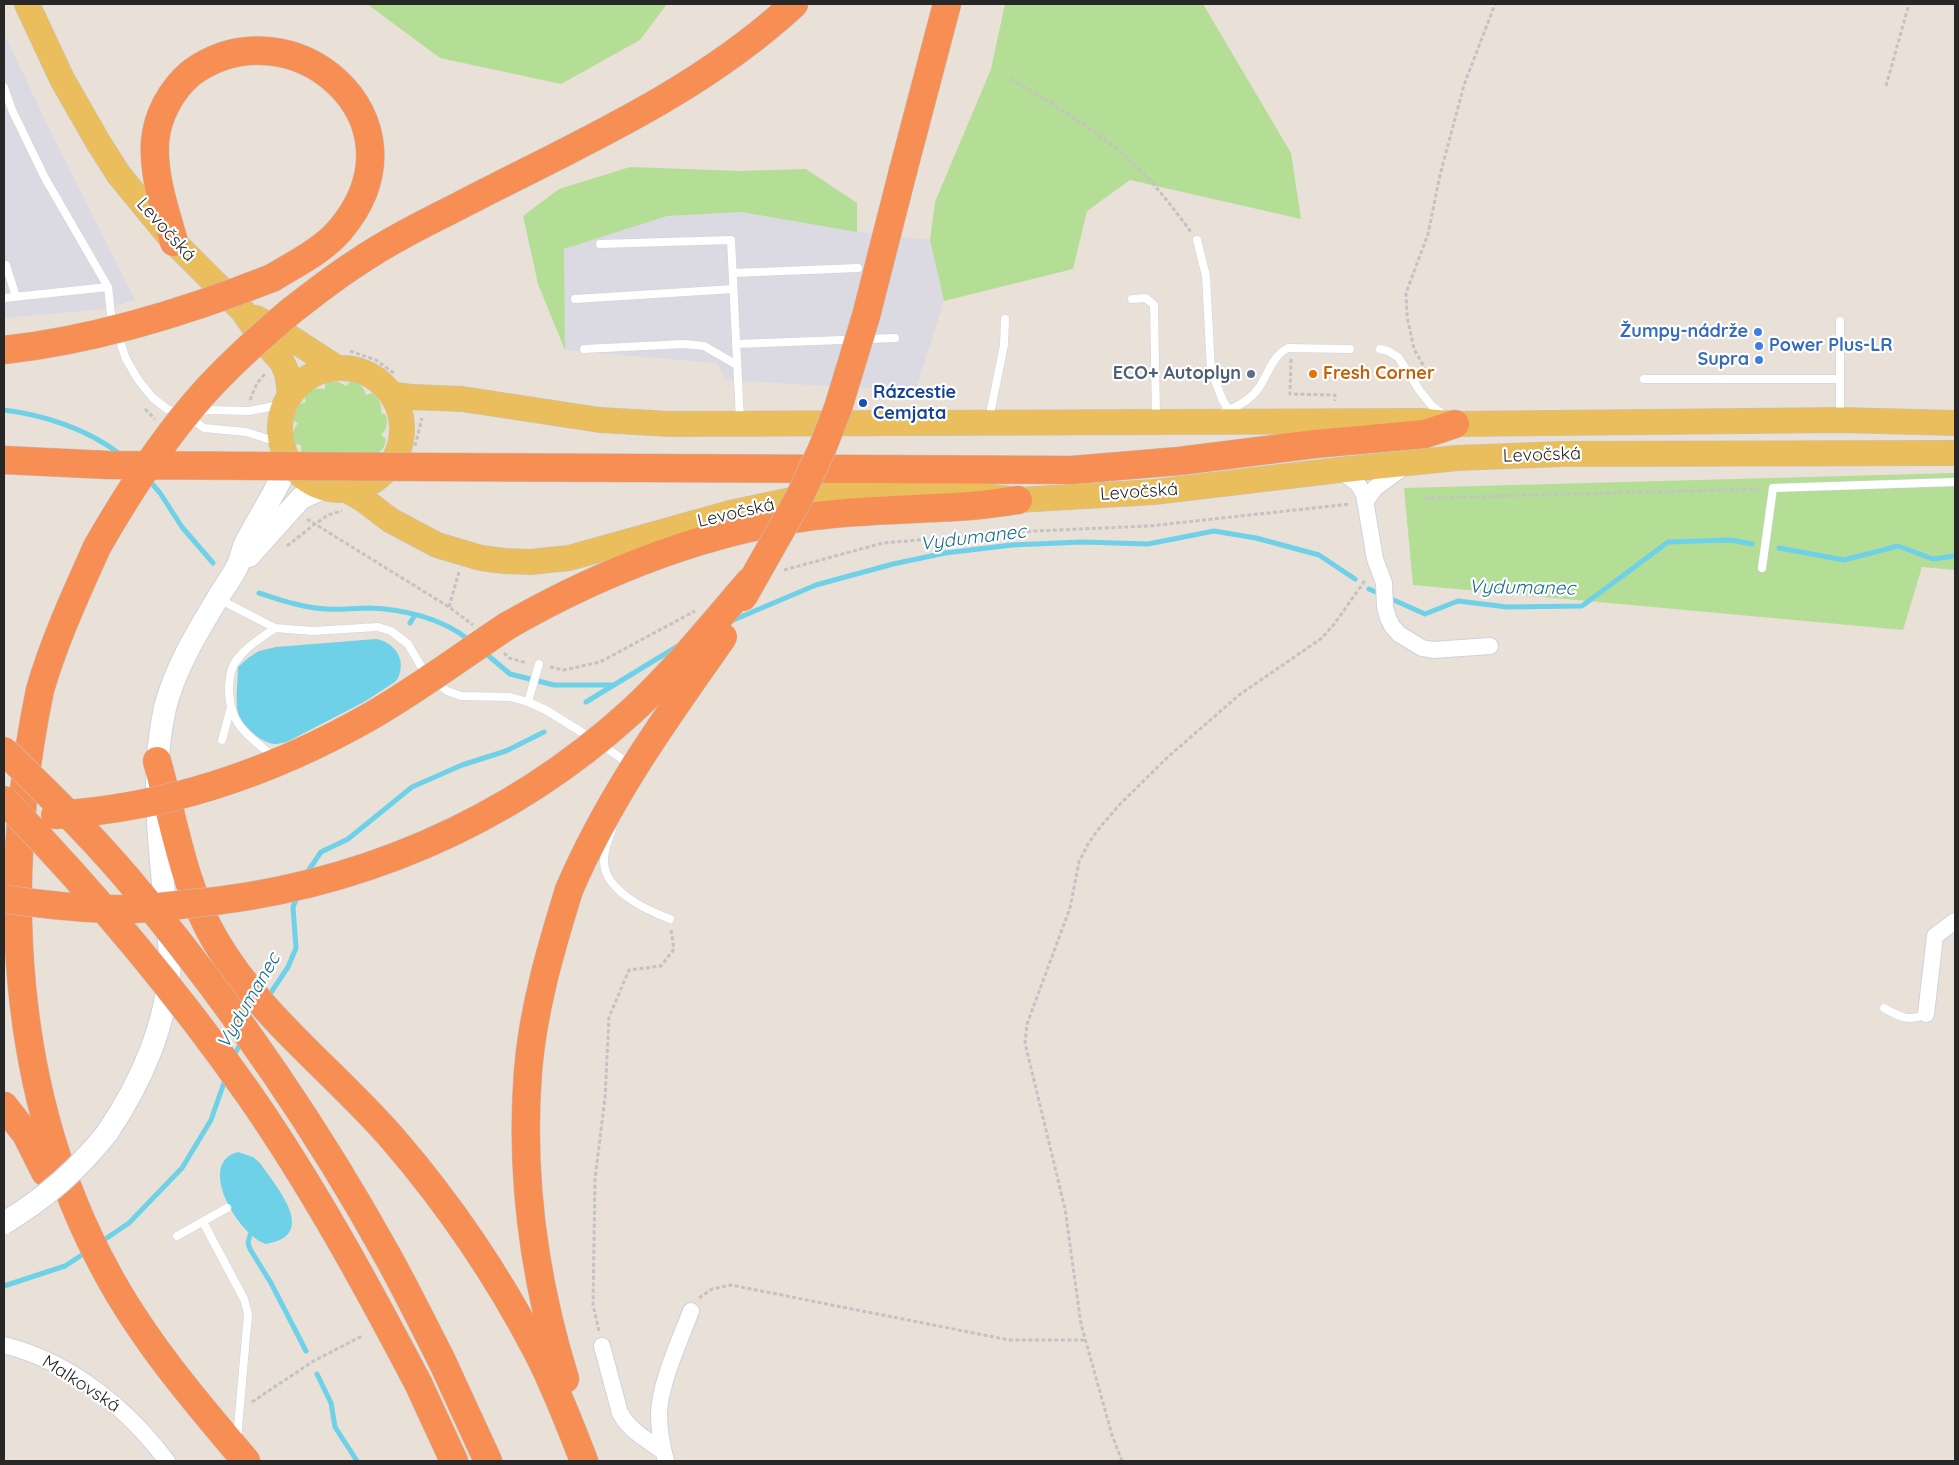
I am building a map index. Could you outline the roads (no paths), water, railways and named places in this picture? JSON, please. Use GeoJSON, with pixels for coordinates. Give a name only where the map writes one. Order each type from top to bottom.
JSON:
{"type":"FeatureCollection","features":[{"type":"Feature","properties":{"kind":"highway"},"geometry":{"type":"LineString","coordinates":[[4,834],[11,797],[51,655],[97,547],[135,483],[195,403],[245,351],[291,311],[356,263],[398,238],[622,124],[668,97],[747,44],[794,4]]}},
{"type":"Feature","properties":{"kind":"highway"},"geometry":{"type":"LineString","coordinates":[[584,1461],[572,1403],[550,1330],[540,1282],[533,1242],[526,1156],[528,1070],[535,1024],[552,944],[569,890],[594,835],[645,749],[723,637],[750,581],[778,537],[799,498],[822,449],[838,408],[866,316],[947,4]]}},
{"type":"Feature","properties":{"kind":"highway"},"geometry":{"type":"LineString","coordinates":[[174,242],[157,181],[155,159],[159,124],[173,92],[200,65],[219,54],[238,48],[256,45],[276,46],[309,55],[338,76],[350,89],[365,117],[370,146],[367,178],[356,206],[338,232],[313,252],[272,278]]}},
{"type":"Feature","properties":{"kind":"highway"},"geometry":{"type":"LineString","coordinates":[[4,350],[83,337],[177,313],[272,278],[306,268],[359,244],[398,238]]}},
{"type":"Feature","properties":{"kind":"highway"},"geometry":{"type":"LineString","coordinates":[[4,460],[108,465],[420,458],[1072,470],[1123,467],[1316,444],[1425,434],[1455,424]]}},
{"type":"Feature","properties":{"kind":"highway"},"geometry":{"type":"LineString","coordinates":[[4,815],[57,815],[127,807],[189,794],[276,764],[319,744],[505,639],[554,601],[624,568],[681,546],[736,530],[815,516],[970,506],[1018,500]]}},
{"type":"Feature","properties":{"kind":"highway"},"geometry":{"type":"LineString","coordinates":[[4,900],[115,909],[223,901],[276,892],[334,878],[428,844],[511,801],[558,770],[595,742],[662,681],[750,581]]}},
{"type":"Feature","properties":{"kind":"highway"},"geometry":{"type":"LineString","coordinates":[[4,751],[93,840],[142,895],[238,1021],[299,1111],[386,1254],[441,1359],[488,1461]]}},
{"type":"Feature","properties":{"kind":"highway"},"geometry":{"type":"LineString","coordinates":[[157,761],[171,810],[183,868],[194,897],[215,941],[247,986],[284,1028],[392,1138],[458,1220],[506,1296],[539,1355],[584,1461]]}},
{"type":"Feature","properties":{"kind":"highway"},"geometry":{"type":"LineString","coordinates":[[11,797],[11,931],[21,1031],[39,1107],[56,1161],[83,1226],[105,1271],[130,1312],[166,1363],[241,1455]]}},
{"type":"Feature","properties":{"kind":"highway"},"geometry":{"type":"LineString","coordinates":[[11,797],[151,965],[248,1093],[330,1222],[361,1275],[418,1383],[454,1461]]}},
{"type":"Feature","properties":{"kind":"highway"},"geometry":{"type":"LineString","coordinates":[[4,1106],[26,1134],[47,1178],[83,1226]]}},
{"type":"Feature","properties":{"kind":"main road","name":"Levočská"},"geometry":{"type":"LineString","coordinates":[[27,4],[62,79],[98,142],[124,181],[174,242],[243,311],[262,339],[282,362],[287,373],[287,399],[280,419],[285,452],[301,476],[338,496],[364,500],[390,520],[437,545],[458,552],[504,561],[548,561],[587,554],[730,513],[796,499],[862,493],[969,494],[1018,500],[1163,491],[1457,458],[1562,454],[1955,453]]}},
{"type":"Feature","properties":{"kind":"main road","name":"Levočská"},"geometry":{"type":"LineString","coordinates":[[243,311],[340,359],[354,369],[424,398],[462,399],[600,420],[670,424],[1420,421],[1455,424],[1840,420],[1955,422]]}},
{"type":"Feature","properties":{"kind":"main road","name":"Levočská"},"geometry":{"type":"LineString","coordinates":[[287,399],[301,382],[340,359]]}},
{"type":"Feature","properties":{"kind":"main road","name":"Levočská"},"geometry":{"type":"LineString","coordinates":[[338,496],[366,485],[382,474],[394,459],[401,440],[402,421],[395,385]]}},
{"type":"Feature","properties":{"kind":"main road"},"geometry":{"type":"LineString","coordinates":[[4,1223],[43,1198],[72,1174],[107,1133],[129,1098],[153,1044],[166,991],[170,961],[157,814],[159,737],[170,691],[186,654],[237,566],[245,543],[273,496],[285,452]]}},
{"type":"Feature","properties":{"kind":"main road"},"geometry":{"type":"LineString","coordinates":[[237,566],[257,550],[301,498],[338,496]]}},
{"type":"Feature","properties":{"kind":"street"},"geometry":{"type":"LineString","coordinates":[[1365,502],[1375,488],[1410,463]]}},
{"type":"Feature","properties":{"kind":"street"},"geometry":{"type":"LineString","coordinates":[[1338,470],[1361,488],[1375,559],[1384,584],[1385,607],[1392,626],[1399,634],[1422,648],[1433,650],[1490,646]]}},
{"type":"Feature","properties":{"kind":"street"},"geometry":{"type":"LineString","coordinates":[[1926,1014],[1935,936],[1955,921]]}},
{"type":"Feature","properties":{"kind":"street"},"geometry":{"type":"LineString","coordinates":[[665,1456],[660,1440],[659,1413],[666,1379],[691,1311]]}},
{"type":"Feature","properties":{"kind":"street","name":"Malkovská"},"geometry":{"type":"LineString","coordinates":[[4,1345],[35,1354],[64,1368],[94,1388],[128,1415],[167,1461]]}},
{"type":"Feature","properties":{"kind":"street"},"geometry":{"type":"LineString","coordinates":[[602,1346],[620,1413],[626,1423],[636,1433],[665,1456]]}},
{"type":"Feature","properties":{"kind":"lane"},"geometry":{"type":"LineString","coordinates":[[4,86],[12,110],[45,178],[108,287],[4,298]]}},
{"type":"Feature","properties":{"kind":"lane"},"geometry":{"type":"LineString","coordinates":[[4,113],[12,110]]}},
{"type":"Feature","properties":{"kind":"lane"},"geometry":{"type":"LineString","coordinates":[[600,244],[731,240],[740,424]]}},
{"type":"Feature","properties":{"kind":"lane"},"geometry":{"type":"LineString","coordinates":[[1197,240],[1206,276],[1211,370],[1223,401],[1229,410]]}},
{"type":"Feature","properties":{"kind":"lane"},"geometry":{"type":"LineString","coordinates":[[6,265],[16,297]]}},
{"type":"Feature","properties":{"kind":"lane"},"geometry":{"type":"LineString","coordinates":[[733,274],[858,268]]}},
{"type":"Feature","properties":{"kind":"lane","name":"Levočská"},"geometry":{"type":"LineString","coordinates":[[108,287],[110,307],[126,358],[139,382],[152,398],[167,409],[187,416],[204,428],[246,432],[285,452]]}},
{"type":"Feature","properties":{"kind":"lane"},"geometry":{"type":"LineString","coordinates":[[575,299],[733,289]]}},
{"type":"Feature","properties":{"kind":"lane"},"geometry":{"type":"LineString","coordinates":[[1132,299],[1146,298],[1154,305],[1156,416]]}},
{"type":"Feature","properties":{"kind":"lane"},"geometry":{"type":"LineString","coordinates":[[947,414],[984,424],[1004,345],[1005,319]]}},
{"type":"Feature","properties":{"kind":"lane"},"geometry":{"type":"LineString","coordinates":[[1840,320],[1840,420]]}},
{"type":"Feature","properties":{"kind":"lane"},"geometry":{"type":"LineString","coordinates":[[736,344],[895,338]]}},
{"type":"Feature","properties":{"kind":"lane"},"geometry":{"type":"LineString","coordinates":[[584,349],[684,344],[704,346],[737,365]]}},
{"type":"Feature","properties":{"kind":"lane"},"geometry":{"type":"LineString","coordinates":[[1064,423],[1119,416],[1216,414],[1246,401],[1256,391],[1281,351],[1288,348],[1350,349]]}},
{"type":"Feature","properties":{"kind":"lane"},"geometry":{"type":"LineString","coordinates":[[1380,350],[1388,351],[1398,357],[1432,406],[1455,424]]}},
{"type":"Feature","properties":{"kind":"lane"},"geometry":{"type":"LineString","coordinates":[[1644,379],[1840,379]]}},
{"type":"Feature","properties":{"kind":"lane"},"geometry":{"type":"LineString","coordinates":[[187,416],[209,410],[249,410],[287,399]]}},
{"type":"Feature","properties":{"kind":"lane"},"geometry":{"type":"LineString","coordinates":[[827,424],[854,414]]}},
{"type":"Feature","properties":{"kind":"lane"},"geometry":{"type":"LineString","coordinates":[[1762,568],[1773,488],[1955,482]]}},
{"type":"Feature","properties":{"kind":"lane"},"geometry":{"type":"LineString","coordinates":[[390,520],[423,548]]}},
{"type":"Feature","properties":{"kind":"lane"},"geometry":{"type":"LineString","coordinates":[[512,571],[548,561]]}},
{"type":"Feature","properties":{"kind":"lane"},"geometry":{"type":"LineString","coordinates":[[217,598],[275,628],[312,631],[378,627],[391,631],[400,636],[411,649],[425,673],[447,690],[461,696],[510,698],[528,702],[571,725],[613,751],[628,766],[630,777],[621,807]]}},
{"type":"Feature","properties":{"kind":"lane"},"geometry":{"type":"LineString","coordinates":[[268,752],[235,721],[229,698],[230,674],[239,656],[275,628]]}},
{"type":"Feature","properties":{"kind":"lane"},"geometry":{"type":"LineString","coordinates":[[528,702],[538,668]]}},
{"type":"Feature","properties":{"kind":"lane"},"geometry":{"type":"LineString","coordinates":[[222,740],[231,707]]}},
{"type":"Feature","properties":{"kind":"lane"},"geometry":{"type":"LineString","coordinates":[[615,824],[605,848],[603,862],[609,878],[621,893],[652,912],[670,919]]}},
{"type":"Feature","properties":{"kind":"lane"},"geometry":{"type":"LineString","coordinates":[[1884,1008],[1899,1017],[1909,1019],[1918,1018],[1926,1014]]}},
{"type":"Feature","properties":{"kind":"lane"},"geometry":{"type":"LineString","coordinates":[[177,1236],[227,1208]]}},
{"type":"Feature","properties":{"kind":"lane"},"geometry":{"type":"LineString","coordinates":[[203,1222],[247,1307],[248,1325],[241,1409],[241,1455]]}},
{"type":"Feature","properties":{"kind":"water"},"geometry":{"type":"Polygon","coordinates":[[[376,639],[388,644],[397,652],[401,664],[398,678],[394,683],[371,700],[302,736],[278,744],[264,741],[258,737],[240,718],[237,703],[238,667],[259,651],[276,647],[376,639]]]}},
{"type":"Feature","properties":{"kind":"water"},"geometry":{"type":"Polygon","coordinates":[[[238,1152],[253,1157],[260,1163],[283,1197],[292,1221],[290,1231],[282,1239],[266,1244],[255,1238],[244,1228],[226,1199],[221,1184],[220,1170],[226,1159],[238,1152]]]}},
{"type":"Feature","properties":{"kind":"waterway"},"geometry":{"type":"LineString","coordinates":[[4,410],[35,415],[65,425],[94,438],[121,455]]}},
{"type":"Feature","properties":{"kind":"waterway"},"geometry":{"type":"LineString","coordinates":[[148,479],[160,493],[182,527],[213,563]]}},
{"type":"Feature","properties":{"kind":"waterway","name":"Vydumanec"},"geometry":{"type":"LineString","coordinates":[[731,621],[816,585],[893,564],[945,553],[1012,545],[1082,542],[1148,544],[1214,531],[1256,538],[1319,555],[1355,579]]}},
{"type":"Feature","properties":{"kind":"waterway","name":"Vydumanec"},"geometry":{"type":"LineString","coordinates":[[1369,589],[1425,614],[1458,601],[1507,607],[1582,606],[1668,542],[1731,540],[1752,544]]}},
{"type":"Feature","properties":{"kind":"waterway","name":"Vydumanec"},"geometry":{"type":"LineString","coordinates":[[1779,548],[1844,560],[1898,546],[1933,559],[1955,556]]}},
{"type":"Feature","properties":{"kind":"waterway"},"geometry":{"type":"LineString","coordinates":[[259,593],[309,607],[395,610],[422,616],[447,626],[469,640]]}},
{"type":"Feature","properties":{"kind":"waterway"},"geometry":{"type":"LineString","coordinates":[[410,623],[415,615]]}},
{"type":"Feature","properties":{"kind":"waterway","name":"Vydumanec"},"geometry":{"type":"LineString","coordinates":[[586,702],[678,646]]}},
{"type":"Feature","properties":{"kind":"waterway"},"geometry":{"type":"LineString","coordinates":[[484,652],[510,674],[554,685],[613,685]]}},
{"type":"Feature","properties":{"kind":"waterway","name":"Vydumanec"},"geometry":{"type":"LineString","coordinates":[[306,874],[321,852],[348,839],[412,787],[462,765],[506,751],[544,732]]}},
{"type":"Feature","properties":{"kind":"waterway","name":"Vydumanec"},"geometry":{"type":"LineString","coordinates":[[268,997],[288,967],[296,948],[293,907],[298,894]]}},
{"type":"Feature","properties":{"kind":"waterway","name":"Vydumanec"},"geometry":{"type":"LineString","coordinates":[[233,1057],[242,1041]]}},
{"type":"Feature","properties":{"kind":"waterway","name":"Vydumanec"},"geometry":{"type":"LineString","coordinates":[[101,1242],[129,1223],[182,1168],[211,1120],[226,1077]]}},
{"type":"Feature","properties":{"kind":"waterway"},"geometry":{"type":"LineString","coordinates":[[250,1235],[248,1243],[250,1249],[271,1283],[306,1351]]}},
{"type":"Feature","properties":{"kind":"waterway","name":"Vydumanec"},"geometry":{"type":"LineString","coordinates":[[4,1286],[65,1266],[88,1251]]}},
{"type":"Feature","properties":{"kind":"waterway"},"geometry":{"type":"LineString","coordinates":[[317,1374],[331,1403],[335,1427],[357,1461]]}},
{"type":"Feature","properties":{"kind":"place","name":"Žumpy-nádrže"},"geometry":{"type":"Point","coordinates":[1758,332]}},
{"type":"Feature","properties":{"kind":"place","name":"Power Plus-LR"},"geometry":{"type":"Point","coordinates":[1759,346]}},
{"type":"Feature","properties":{"kind":"place","name":"Supra"},"geometry":{"type":"Point","coordinates":[1759,360]}},
{"type":"Feature","properties":{"kind":"place","name":"ECO+ Autoplyn"},"geometry":{"type":"Point","coordinates":[1251,374]}},
{"type":"Feature","properties":{"kind":"place","name":"Fresh Corner"},"geometry":{"type":"Point","coordinates":[1313,374]}},
{"type":"Feature","properties":{"kind":"place","name":"Rázcestie Cemjata"},"geometry":{"type":"Point","coordinates":[863,403]}}]}
